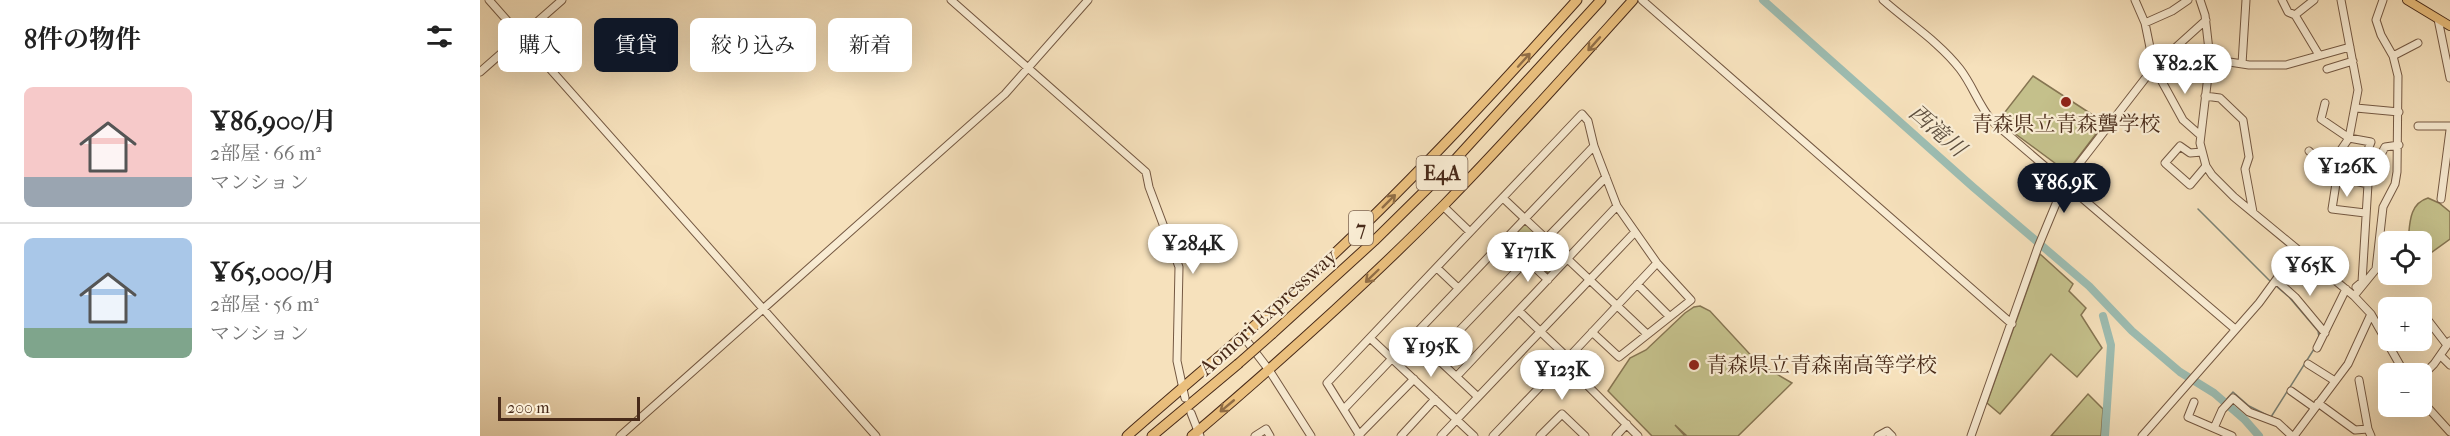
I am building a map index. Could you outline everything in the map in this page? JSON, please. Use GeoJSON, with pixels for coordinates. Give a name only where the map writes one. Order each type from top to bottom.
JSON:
{"type":"FeatureCollection","features":[{"type":"Feature","properties":{"kind":"highway","name":"7"},"geometry":{"type":"LineString","coordinates":[[1127,436],[1330,257],[1435,154],[1577,0]]}},
{"type":"Feature","properties":{"kind":"highway","name":"Aomori Expressway"},"geometry":{"type":"LineString","coordinates":[[1152,436],[1238,364],[1374,241],[1443,172],[1600,0]]}},
{"type":"Feature","properties":{"kind":"highway","name":"7"},"geometry":{"type":"LineString","coordinates":[[1197,434],[1344,303],[1443,206],[1633,0]]}},
{"type":"Feature","properties":{"kind":"main road"},"geometry":{"type":"LineString","coordinates":[[2407,0],[2450,26]]}},
{"type":"Feature","properties":{"kind":"street"},"geometry":{"type":"LineString","coordinates":[[489,0],[505,18]]}},
{"type":"Feature","properties":{"kind":"street"},"geometry":{"type":"LineString","coordinates":[[542,18],[562,0]]}},
{"type":"Feature","properties":{"kind":"street"},"geometry":{"type":"LineString","coordinates":[[951,0],[1146,172],[1149,187],[1179,267],[1177,351],[1185,398]]}},
{"type":"Feature","properties":{"kind":"street"},"geometry":{"type":"LineString","coordinates":[[620,436],[1005,94],[1088,0]]}},
{"type":"Feature","properties":{"kind":"street"},"geometry":{"type":"LineString","coordinates":[[1642,0],[2012,324]]}},
{"type":"Feature","properties":{"kind":"street"},"geometry":{"type":"LineString","coordinates":[[1883,0],[1949,56],[1962,72],[1980,106],[1992,121],[2235,329]]}},
{"type":"Feature","properties":{"kind":"street"},"geometry":{"type":"LineString","coordinates":[[2134,0],[2145,23],[2154,67],[2183,120],[2200,135]]}},
{"type":"Feature","properties":{"kind":"street"},"geometry":{"type":"LineString","coordinates":[[2145,23],[2172,11],[2188,0]]}},
{"type":"Feature","properties":{"kind":"street"},"geometry":{"type":"LineString","coordinates":[[2242,64],[2246,0]]}},
{"type":"Feature","properties":{"kind":"street"},"geometry":{"type":"LineString","coordinates":[[2282,0],[2288,12],[2295,15],[2319,55]]}},
{"type":"Feature","properties":{"kind":"street"},"geometry":{"type":"LineString","coordinates":[[2295,15],[2314,0]]}},
{"type":"Feature","properties":{"kind":"street"},"geometry":{"type":"LineString","coordinates":[[2328,169],[2349,138],[2358,90],[2341,0]]}},
{"type":"Feature","properties":{"kind":"street"},"geometry":{"type":"LineString","coordinates":[[2317,348],[2350,292],[2376,269],[2383,207],[2395,184],[2399,146],[2398,76],[2393,56],[2381,35],[2376,20],[2383,0]]}},
{"type":"Feature","properties":{"kind":"street"},"geometry":{"type":"LineString","coordinates":[[2202,1],[2210,59],[2200,135],[2206,166],[2212,175],[2253,212],[2350,292],[2371,314],[2399,363]]}},
{"type":"Feature","properties":{"kind":"street"},"geometry":{"type":"LineString","coordinates":[[2438,19],[2450,78]]}},
{"type":"Feature","properties":{"kind":"street"},"geometry":{"type":"LineString","coordinates":[[1971,436],[2038,247],[2065,182],[2154,67],[2206,20]]}},
{"type":"Feature","properties":{"kind":"street"},"geometry":{"type":"LineString","coordinates":[[2393,56],[2418,43]]}},
{"type":"Feature","properties":{"kind":"street"},"geometry":{"type":"LineString","coordinates":[[2210,59],[2242,64],[2286,65],[2350,47]]}},
{"type":"Feature","properties":{"kind":"street"},"geometry":{"type":"LineString","coordinates":[[480,72],[498,56]]}},
{"type":"Feature","properties":{"kind":"street"},"geometry":{"type":"LineString","coordinates":[[2326,69],[2353,61]]}},
{"type":"Feature","properties":{"kind":"street"},"geometry":{"type":"LineString","coordinates":[[553,72],[876,436]]}},
{"type":"Feature","properties":{"kind":"street"},"geometry":{"type":"LineString","coordinates":[[2205,96],[2220,98],[2243,120],[2249,157],[2245,169],[2253,212]]}},
{"type":"Feature","properties":{"kind":"street"},"geometry":{"type":"LineString","coordinates":[[2325,103],[2321,119],[2349,138],[2372,142],[2364,160]]}},
{"type":"Feature","properties":{"kind":"street"},"geometry":{"type":"LineString","coordinates":[[2356,108],[2399,111]]}},
{"type":"Feature","properties":{"kind":"street"},"geometry":{"type":"LineString","coordinates":[[1414,379],[1360,436],[1327,383],[1582,114],[1588,121],[1594,146],[1617,206],[1657,263],[1691,300],[1618,357],[1592,332]]}},
{"type":"Feature","properties":{"kind":"street"},"geometry":{"type":"LineString","coordinates":[[2418,126],[2450,128],[2447,166],[2441,199]]}},
{"type":"Feature","properties":{"kind":"street"},"geometry":{"type":"LineString","coordinates":[[1344,409],[1594,146]]}},
{"type":"Feature","properties":{"kind":"street"},"geometry":{"type":"LineString","coordinates":[[2202,152],[2190,153],[2180,146],[2164,163],[2190,185],[2206,166]]}},
{"type":"Feature","properties":{"kind":"street"},"geometry":{"type":"LineString","coordinates":[[2350,292],[2362,282],[2368,184],[2385,147],[2399,146]]}},
{"type":"Feature","properties":{"kind":"street"},"geometry":{"type":"LineString","coordinates":[[2309,151],[2337,177],[2368,184]]}},
{"type":"Feature","properties":{"kind":"street"},"geometry":{"type":"LineString","coordinates":[[1546,239],[1606,177]]}},
{"type":"Feature","properties":{"kind":"street"},"geometry":{"type":"LineString","coordinates":[[2337,177],[2332,208],[2365,213]]}},
{"type":"Feature","properties":{"kind":"street"},"geometry":{"type":"LineString","coordinates":[[1503,198],[1647,334]]}},
{"type":"Feature","properties":{"kind":"street"},"geometry":{"type":"LineString","coordinates":[[1443,206],[1470,232]]}},
{"type":"Feature","properties":{"kind":"street"},"geometry":{"type":"LineString","coordinates":[[1457,376],[1617,206]]}},
{"type":"Feature","properties":{"kind":"street"},"geometry":{"type":"LineString","coordinates":[[1441,436],[1635,232]]}},
{"type":"Feature","properties":{"kind":"street"},"geometry":{"type":"LineString","coordinates":[[1506,239],[1548,280]]}},
{"type":"Feature","properties":{"kind":"street"},"geometry":{"type":"LineString","coordinates":[[2142,436],[2259,303],[2276,280],[2306,257]]}},
{"type":"Feature","properties":{"kind":"street"},"geometry":{"type":"LineString","coordinates":[[1435,356],[1527,260]]}},
{"type":"Feature","properties":{"kind":"street"},"geometry":{"type":"LineString","coordinates":[[1493,436],[1553,373],[1564,366],[1568,358],[1657,263]]}},
{"type":"Feature","properties":{"kind":"street"},"geometry":{"type":"LineString","coordinates":[[1437,268],[1458,288]]}},
{"type":"Feature","properties":{"kind":"street"},"geometry":{"type":"LineString","coordinates":[[2276,280],[2295,297],[2325,333]]}},
{"type":"Feature","properties":{"kind":"street"},"geometry":{"type":"LineString","coordinates":[[1637,284],[1670,316]]}},
{"type":"Feature","properties":{"kind":"street"},"geometry":{"type":"LineString","coordinates":[[1519,311],[1568,358]]}},
{"type":"Feature","properties":{"kind":"street"},"geometry":{"type":"LineString","coordinates":[[2214,428],[2225,407],[2233,398],[2249,412],[2278,423],[2293,436],[2348,364],[2371,314]]}},
{"type":"Feature","properties":{"kind":"street"},"geometry":{"type":"LineString","coordinates":[[2432,324],[2449,343],[2432,365]]}},
{"type":"Feature","properties":{"kind":"street"},"geometry":{"type":"LineString","coordinates":[[1243,336],[1269,370],[1311,436]]}},
{"type":"Feature","properties":{"kind":"street"},"geometry":{"type":"LineString","coordinates":[[1413,336],[1478,397]]}},
{"type":"Feature","properties":{"kind":"street"},"geometry":{"type":"LineString","coordinates":[[1370,338],[1474,436]]}},
{"type":"Feature","properties":{"kind":"street"},"geometry":{"type":"LineString","coordinates":[[2440,356],[2450,365]]}},
{"type":"Feature","properties":{"kind":"street"},"geometry":{"type":"LineString","coordinates":[[2308,364],[2335,381]]}},
{"type":"Feature","properties":{"kind":"street"},"geometry":{"type":"LineString","coordinates":[[1564,366],[1570,368],[1638,436]]}},
{"type":"Feature","properties":{"kind":"street"},"geometry":{"type":"LineString","coordinates":[[2291,391],[2355,430],[2369,433],[2359,380]]}},
{"type":"Feature","properties":{"kind":"street"},"geometry":{"type":"LineString","coordinates":[[1401,436],[1435,399]]}},
{"type":"Feature","properties":{"kind":"street"},"geometry":{"type":"LineString","coordinates":[[2193,402],[2188,417],[2214,428],[2221,434],[2232,436]]}},
{"type":"Feature","properties":{"kind":"street"},"geometry":{"type":"LineString","coordinates":[[2432,412],[2450,432]]}},
{"type":"Feature","properties":{"kind":"street"},"geometry":{"type":"LineString","coordinates":[[1191,413],[1197,434]]}},
{"type":"Feature","properties":{"kind":"street"},"geometry":{"type":"LineString","coordinates":[[1540,436],[1561,414],[1581,435]]}},
{"type":"Feature","properties":{"kind":"street"},"geometry":{"type":"LineString","coordinates":[[1616,436],[1627,424]]}},
{"type":"Feature","properties":{"kind":"street"},"geometry":{"type":"LineString","coordinates":[[1255,436],[1266,429],[1270,436]]}},
{"type":"Feature","properties":{"kind":"street"},"geometry":{"type":"LineString","coordinates":[[1878,436],[1887,431],[1892,436]]}},
{"type":"Feature","properties":{"kind":"shaded area"},"geometry":{"type":"Polygon","coordinates":[[[2033,76],[2102,121],[2102,126],[2067,172],[1998,121],[2033,76]]]}},
{"type":"Feature","properties":{"kind":"shaded area"},"geometry":{"type":"Polygon","coordinates":[[[2428,198],[2450,212],[2450,239],[2432,252],[2432,231],[2409,231],[2413,210],[2421,201],[2428,198]]]}},
{"type":"Feature","properties":{"kind":"shaded area"},"geometry":{"type":"Polygon","coordinates":[[[1524,224],[1563,258],[1549,274],[1511,241],[1510,238],[1524,224]]]}},
{"type":"Feature","properties":{"kind":"shaded area"},"geometry":{"type":"Polygon","coordinates":[[[2040,254],[2073,284],[2069,291],[2086,308],[2081,315],[2102,348],[2077,377],[2051,354],[2000,414],[1987,403],[2040,254]]]}},
{"type":"Feature","properties":{"kind":"shaded area","name":"青森県立青森南高等学校"},"geometry":{"type":"Polygon","coordinates":[[[1700,306],[1710,311],[1758,363],[1792,383],[1738,436],[1687,436],[1675,425],[1685,436],[1652,436],[1608,391],[1630,358],[1646,350],[1685,313],[1700,306]]]}},
{"type":"Feature","properties":{"kind":"shaded area"},"geometry":{"type":"Polygon","coordinates":[[[2088,394],[2103,409],[2101,436],[2051,436],[2088,394]]]}},
{"type":"Feature","properties":{"kind":"waterway","name":"西滝川"},"geometry":{"type":"LineString","coordinates":[[1763,0],[1973,187],[2089,286],[2132,331],[2180,372],[2214,393],[2245,420],[2259,436]]}},
{"type":"Feature","properties":{"kind":"waterway"},"geometry":{"type":"LineString","coordinates":[[2198,209],[2270,281]]}},
{"type":"Feature","properties":{"kind":"waterway"},"geometry":{"type":"LineString","coordinates":[[2276,286],[2289,297],[2318,331],[2319,337]]}},
{"type":"Feature","properties":{"kind":"waterway","name":"西滝川"},"geometry":{"type":"LineString","coordinates":[[2103,316],[2111,345],[2105,436]]}},
{"type":"Feature","properties":{"kind":"waterway"},"geometry":{"type":"LineString","coordinates":[[2224,402],[2233,392],[2249,406],[2271,417],[2314,349]]}},
{"type":"Feature","properties":{"kind":"place","name":"青森県立青森聾学校"},"geometry":{"type":"Point","coordinates":[2066,102]}},
{"type":"Feature","properties":{"kind":"place","name":"青森県立青森南高等学校"},"geometry":{"type":"Point","coordinates":[1694,365]}}]}
